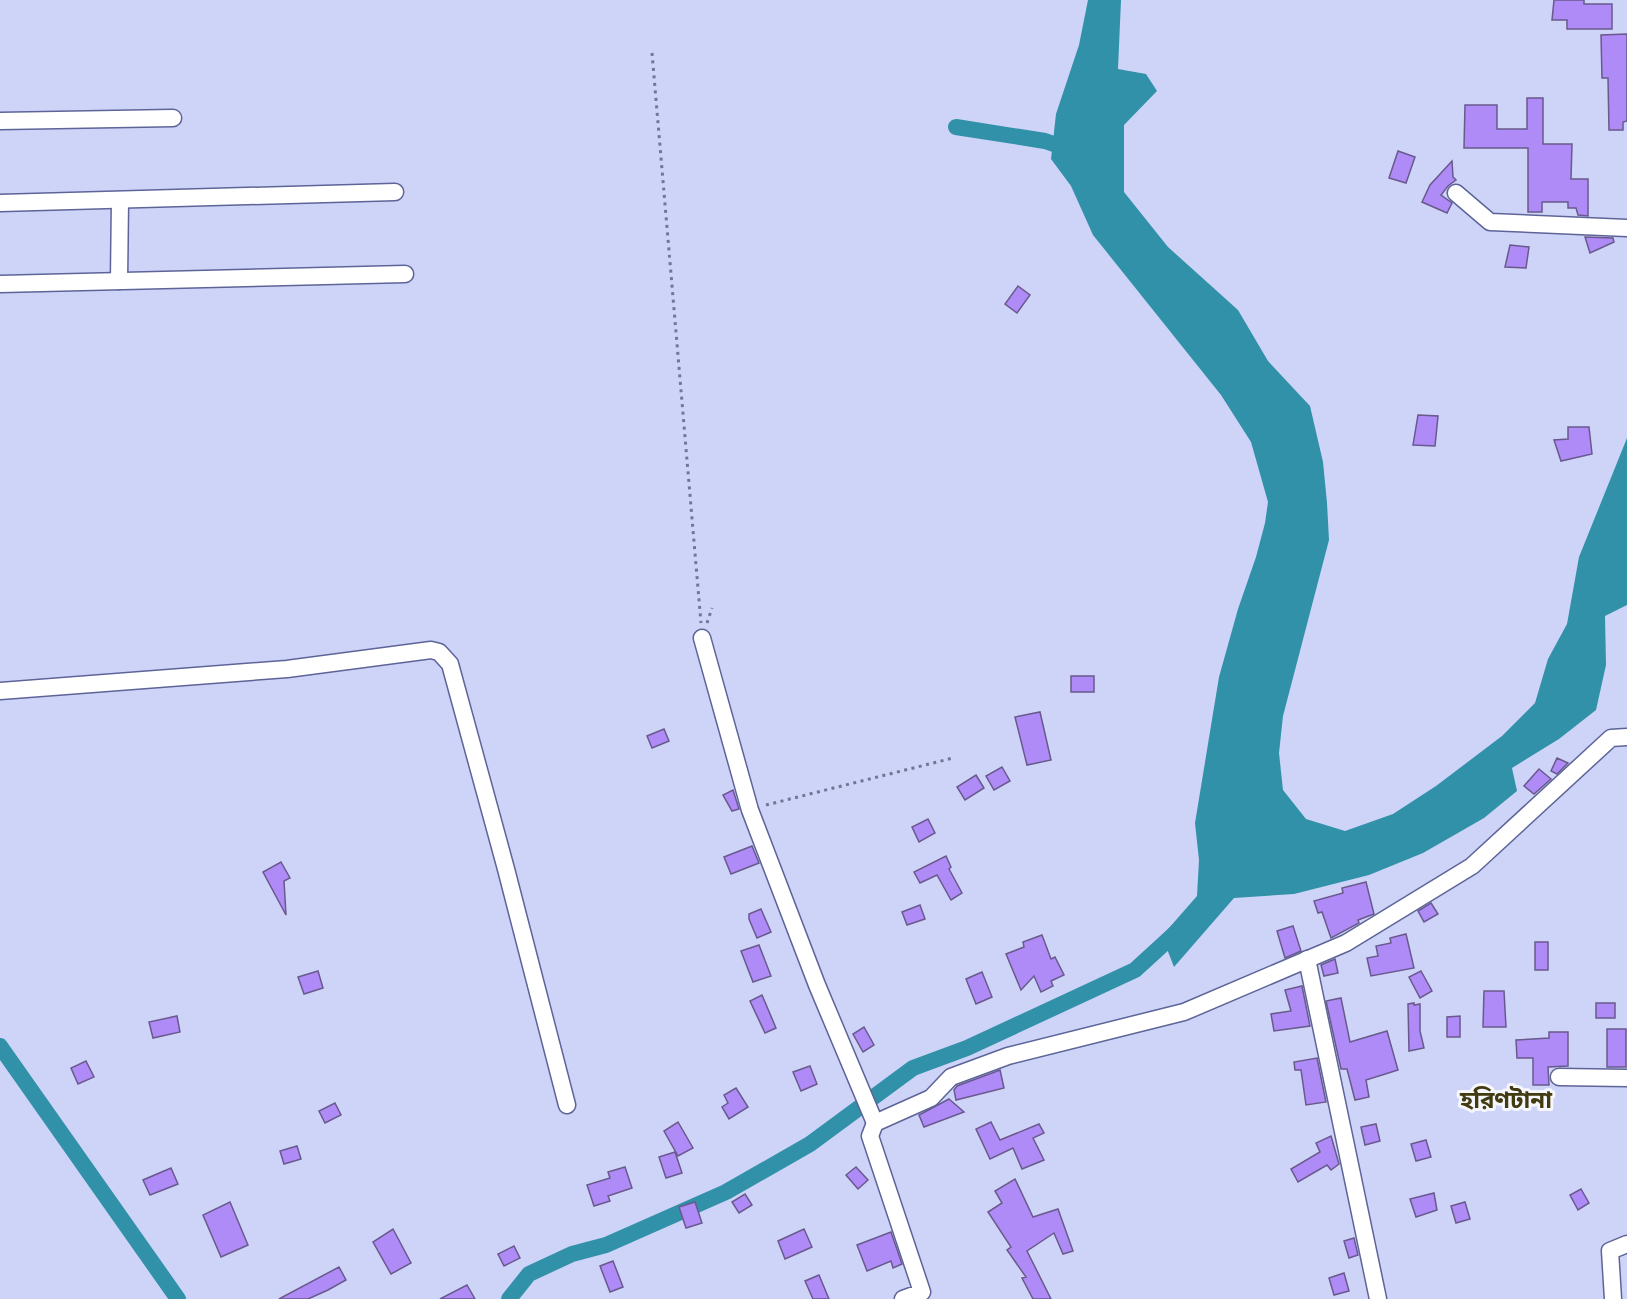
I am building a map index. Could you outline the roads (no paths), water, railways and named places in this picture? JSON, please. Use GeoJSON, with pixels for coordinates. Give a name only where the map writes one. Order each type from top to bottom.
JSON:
{"type":"FeatureCollection","features":[{"type":"Feature","properties":{"kind":"street"},"geometry":{"type":"LineString","coordinates":[[0,121],[173,118]]}},
{"type":"Feature","properties":{"kind":"street"},"geometry":{"type":"LineString","coordinates":[[0,203],[395,192]]}},
{"type":"Feature","properties":{"kind":"street"},"geometry":{"type":"LineString","coordinates":[[1456,193],[1490,222],[1627,228]]}},
{"type":"Feature","properties":{"kind":"street"},"geometry":{"type":"LineString","coordinates":[[119,281],[120,200]]}},
{"type":"Feature","properties":{"kind":"street"},"geometry":{"type":"LineString","coordinates":[[0,284],[405,274]]}},
{"type":"Feature","properties":{"kind":"street"},"geometry":{"type":"LineString","coordinates":[[702,638],[750,810],[817,985],[875,1123]]}},
{"type":"Feature","properties":{"kind":"street"},"geometry":{"type":"LineString","coordinates":[[0,691],[276,670],[431,650],[439,652],[450,664],[567,1106]]}},
{"type":"Feature","properties":{"kind":"street"},"geometry":{"type":"LineString","coordinates":[[903,1299],[922,1292],[870,1136],[875,1123],[931,1098],[951,1077],[999,1059],[1184,1012],[1346,943],[1472,867],[1611,738],[1627,736]]}},
{"type":"Feature","properties":{"kind":"street"},"geometry":{"type":"LineString","coordinates":[[1307,959],[1378,1299]]}},
{"type":"Feature","properties":{"kind":"street"},"geometry":{"type":"LineString","coordinates":[[1559,1077],[1627,1078]]}},
{"type":"Feature","properties":{"kind":"street"},"geometry":{"type":"LineString","coordinates":[[1613,1299],[1610,1251],[1627,1244]]}},
{"type":"Feature","properties":{"kind":"water"},"geometry":{"type":"Polygon","coordinates":[[[1088,0],[1121,0],[1118,69],[1146,74],[1157,91],[1124,125],[1124,192],[1168,247],[1238,310],[1268,361],[1310,406],[1323,462],[1329,540],[1283,716],[1279,753],[1283,790],[1306,819],[1345,831],[1393,814],[1436,786],[1502,736],[1535,703],[1548,659],[1567,624],[1579,557],[1627,438],[1627,605],[1605,616],[1606,665],[1596,710],[1559,739],[1512,768],[1517,791],[1484,818],[1423,853],[1369,875],[1294,894],[1234,898],[1174,967],[1162,936],[1197,896],[1199,860],[1195,823],[1219,677],[1238,609],[1256,557],[1268,502],[1251,442],[1221,395],[1093,235],[1071,186],[1051,159],[1056,114],[1079,45],[1088,0]]]}},
{"type":"Feature","properties":{"kind":"waterway"},"geometry":{"type":"LineString","coordinates":[[956,127],[1045,141],[1074,151]]}},
{"type":"Feature","properties":{"kind":"waterway"},"geometry":{"type":"LineString","coordinates":[[509,1299],[529,1274],[572,1254],[606,1245],[726,1192],[810,1144],[913,1068],[967,1048],[1135,970],[1182,927]]}},
{"type":"Feature","properties":{"kind":"waterway"},"geometry":{"type":"LineString","coordinates":[[0,1046],[178,1299]]}},
{"type":"Feature","properties":{"kind":"district","name":"হরিণটানা"},"geometry":{"type":"Point","coordinates":[1506,1100]}}]}
